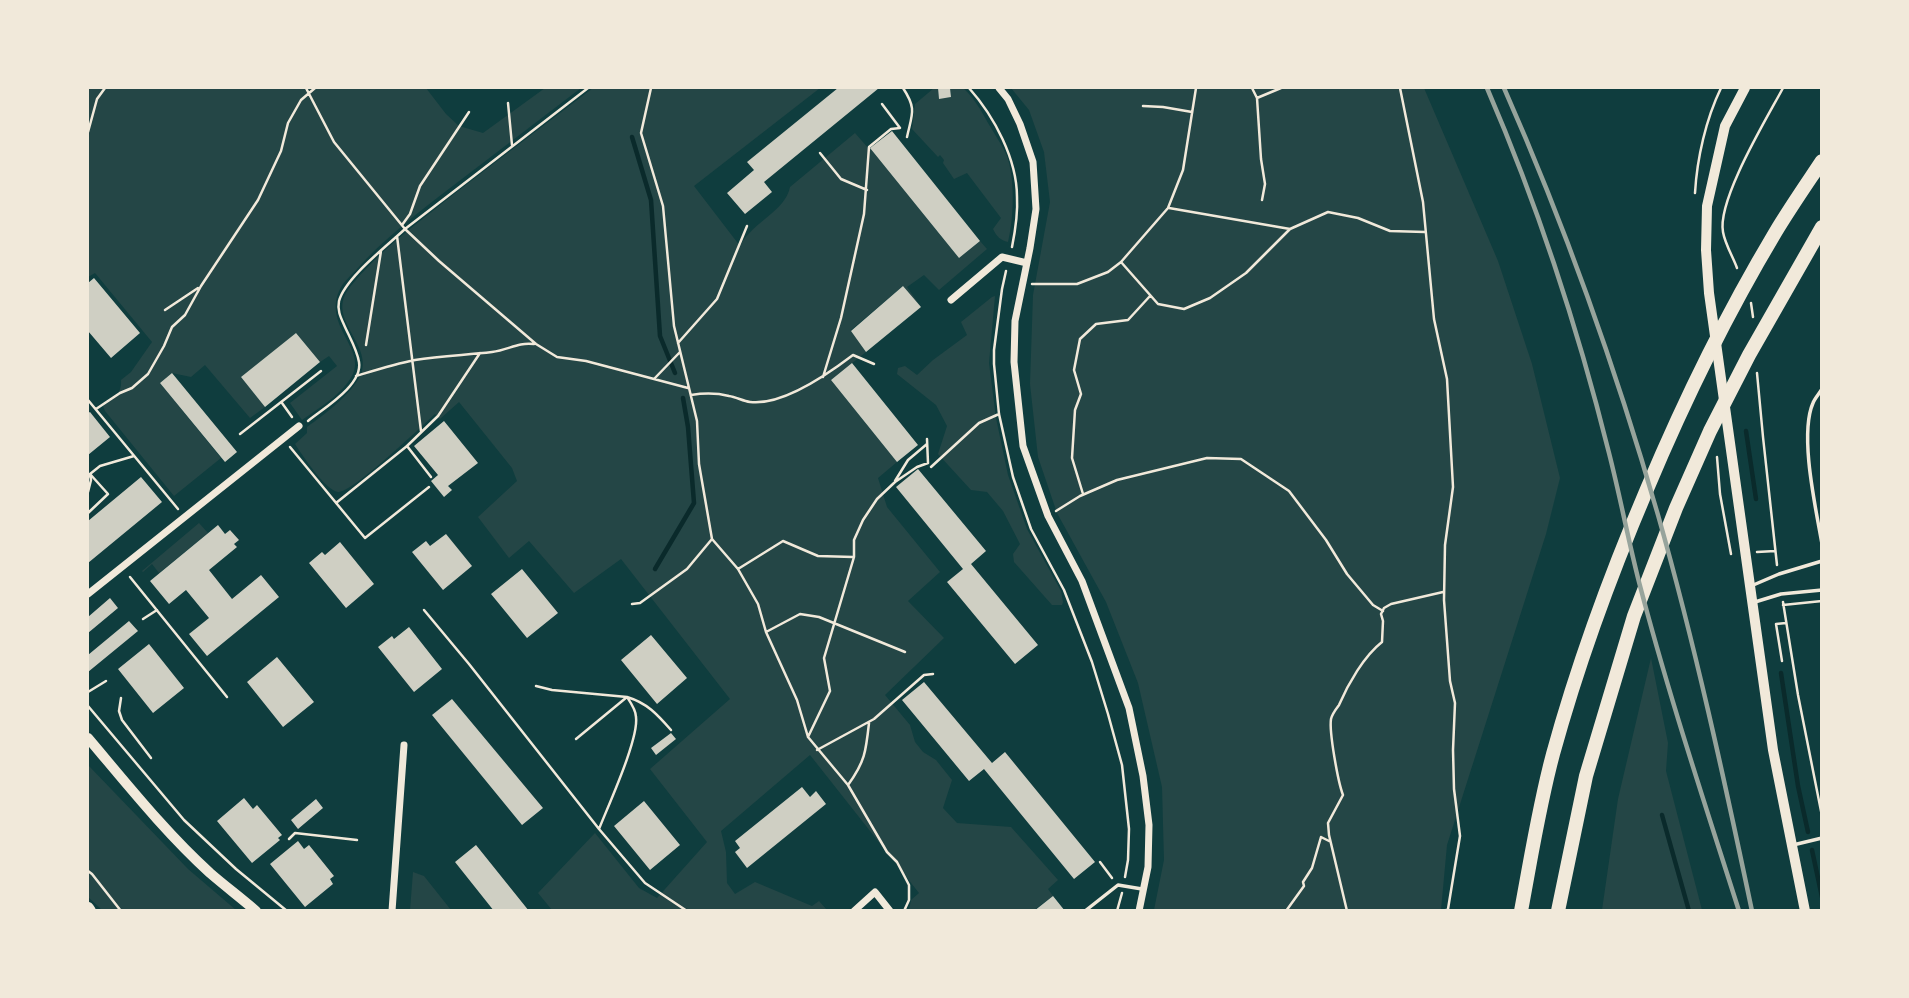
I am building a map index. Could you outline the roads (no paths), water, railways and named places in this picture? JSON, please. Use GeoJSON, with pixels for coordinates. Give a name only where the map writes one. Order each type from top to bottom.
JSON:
{"type":"FeatureCollection","features":[{"type":"Feature","properties":{"kind":"highway"},"geometry":{"type":"LineString","coordinates":[[1521,911],[1553,754],[1593,624],[1619,555],[1666,444],[1730,312],[1775,232],[1822,161]]}},
{"type":"Feature","properties":{"kind":"highway"},"geometry":{"type":"LineString","coordinates":[[1558,911],[1586,776],[1634,615],[1710,431],[1749,355],[1822,227]]}},
{"type":"Feature","properties":{"kind":"highway"},"geometry":{"type":"LineString","coordinates":[[1514,911],[1532,851]]}},
{"type":"Feature","properties":{"kind":"main road"},"geometry":{"type":"LineString","coordinates":[[1745,88],[1724,126],[1707,206],[1709,293],[1773,750],[1805,911]]}},
{"type":"Feature","properties":{"kind":"street"},"geometry":{"type":"LineString","coordinates":[[999,88],[1008,99],[1020,124],[1033,162],[1036,209],[1015,321],[1014,362],[1023,446],[1048,516],[1083,581],[1129,708],[1149,816],[1150,849],[1139,911]]}},
{"type":"Feature","properties":{"kind":"street"},"geometry":{"type":"LineString","coordinates":[[951,300],[1002,257],[1027,263]]}},
{"type":"Feature","properties":{"kind":"street"},"geometry":{"type":"LineString","coordinates":[[88,594],[299,426]]}},
{"type":"Feature","properties":{"kind":"street"},"geometry":{"type":"LineString","coordinates":[[88,738],[157,819],[211,874],[256,911]]}},
{"type":"Feature","properties":{"kind":"street"},"geometry":{"type":"LineString","coordinates":[[392,911],[404,745]]}},
{"type":"Feature","properties":{"kind":"street"},"geometry":{"type":"LineString","coordinates":[[854,911],[874,892],[890,911]]}},
{"type":"Feature","properties":{"kind":"lane"},"geometry":{"type":"LineString","coordinates":[[1822,389],[1812,405],[1808,455],[1822,544]]}},
{"type":"Feature","properties":{"kind":"lane"},"geometry":{"type":"LineString","coordinates":[[1751,586],[1822,561]]}},
{"type":"Feature","properties":{"kind":"lane"},"geometry":{"type":"LineString","coordinates":[[1754,603],[1781,594],[1822,590]]}},
{"type":"Feature","properties":{"kind":"lane"},"geometry":{"type":"LineString","coordinates":[[1791,845],[1822,838]]}},
{"type":"Feature","properties":{"kind":"lane"},"geometry":{"type":"LineString","coordinates":[[1112,878],[1118,885],[1144,889]]}},
{"type":"Feature","properties":{"kind":"lane"},"geometry":{"type":"LineString","coordinates":[[1085,911],[1118,885]]}},
{"type":"Feature","properties":{"kind":"waterway"},"geometry":{"type":"LineString","coordinates":[[632,137],[651,200],[660,336],[675,373]]}},
{"type":"Feature","properties":{"kind":"waterway"},"geometry":{"type":"LineString","coordinates":[[655,569],[694,503],[683,398]]}},
{"type":"Feature","properties":{"kind":"waterway"},"geometry":{"type":"LineString","coordinates":[[1746,431],[1756,499]]}},
{"type":"Feature","properties":{"kind":"waterway"},"geometry":{"type":"LineString","coordinates":[[1781,673],[1798,786],[1808,832]]}},
{"type":"Feature","properties":{"kind":"waterway"},"geometry":{"type":"LineString","coordinates":[[1662,815],[1689,911]]}},
{"type":"Feature","properties":{"kind":"waterway"},"geometry":{"type":"LineString","coordinates":[[1812,850],[1822,897]]}},
{"type":"Feature","properties":{"kind":"railway"},"geometry":{"type":"LineString","coordinates":[[1487,88],[1540,223],[1570,314],[1609,453],[1650,623],[1739,911]]}},
{"type":"Feature","properties":{"kind":"railway"},"geometry":{"type":"LineString","coordinates":[[1504,88],[1568,245],[1642,460],[1697,662],[1752,911]]}}]}
